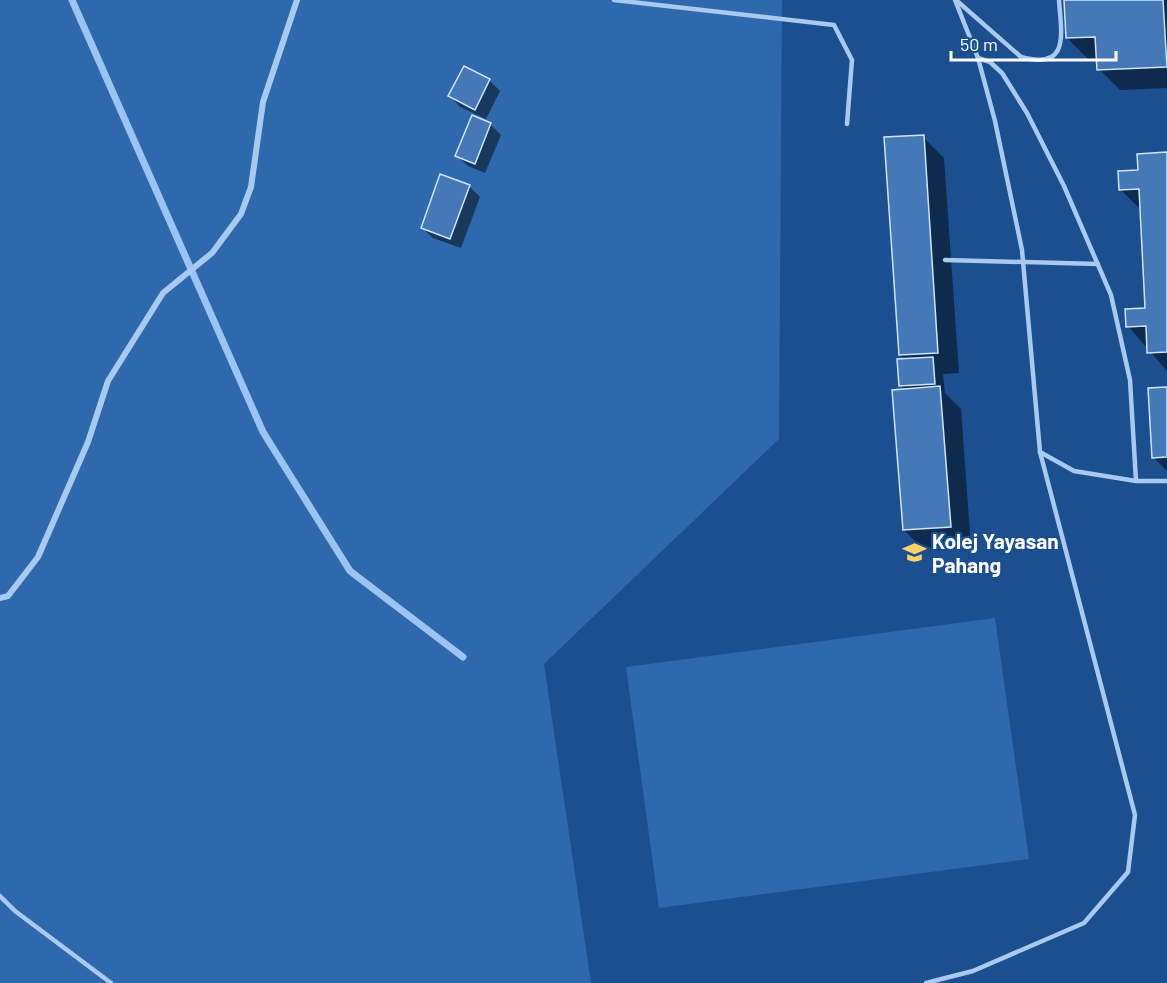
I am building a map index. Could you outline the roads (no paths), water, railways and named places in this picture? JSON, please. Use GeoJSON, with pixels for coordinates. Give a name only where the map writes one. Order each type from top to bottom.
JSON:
{"type":"FeatureCollection","features":[{"type":"Feature","properties":{"kind":"street"},"geometry":{"type":"LineString","coordinates":[[0,598],[8,596],[38,557],[88,442],[108,381],[162,292],[213,253],[241,214],[248,196],[263,102],[297,0]]}},
{"type":"Feature","properties":{"kind":"lane"},"geometry":{"type":"LineString","coordinates":[[614,0],[834,26],[852,60],[847,124]]}},
{"type":"Feature","properties":{"kind":"lane"},"geometry":{"type":"LineString","coordinates":[[955,0],[1021,57],[1033,60],[1046,59],[1055,54],[1062,44],[1059,0]]}},
{"type":"Feature","properties":{"kind":"lane"},"geometry":{"type":"LineString","coordinates":[[927,983],[973,971],[1084,923],[1128,872],[1135,815],[1040,452],[1023,262],[995,121],[978,58],[955,0]]}},
{"type":"Feature","properties":{"kind":"lane"},"geometry":{"type":"LineString","coordinates":[[978,58],[990,62],[1002,73],[1027,113],[1064,186],[1111,296],[1130,380],[1136,481]]}},
{"type":"Feature","properties":{"kind":"lane"},"geometry":{"type":"LineString","coordinates":[[945,260],[1098,264]]}},
{"type":"Feature","properties":{"kind":"lane"},"geometry":{"type":"LineString","coordinates":[[1040,452],[1074,471],[1136,481],[1167,481]]}},
{"type":"Feature","properties":{"kind":"lane"},"geometry":{"type":"LineString","coordinates":[[0,896],[15,911],[111,983]]}},
{"type":"Feature","properties":{"kind":"waterway"},"geometry":{"type":"LineString","coordinates":[[72,0],[263,432],[350,571],[463,657]]}},
{"type":"Feature","properties":{"kind":"place","name":"Kolej Yayasan Pahang"},"geometry":{"type":"Point","coordinates":[914,552]}}]}
